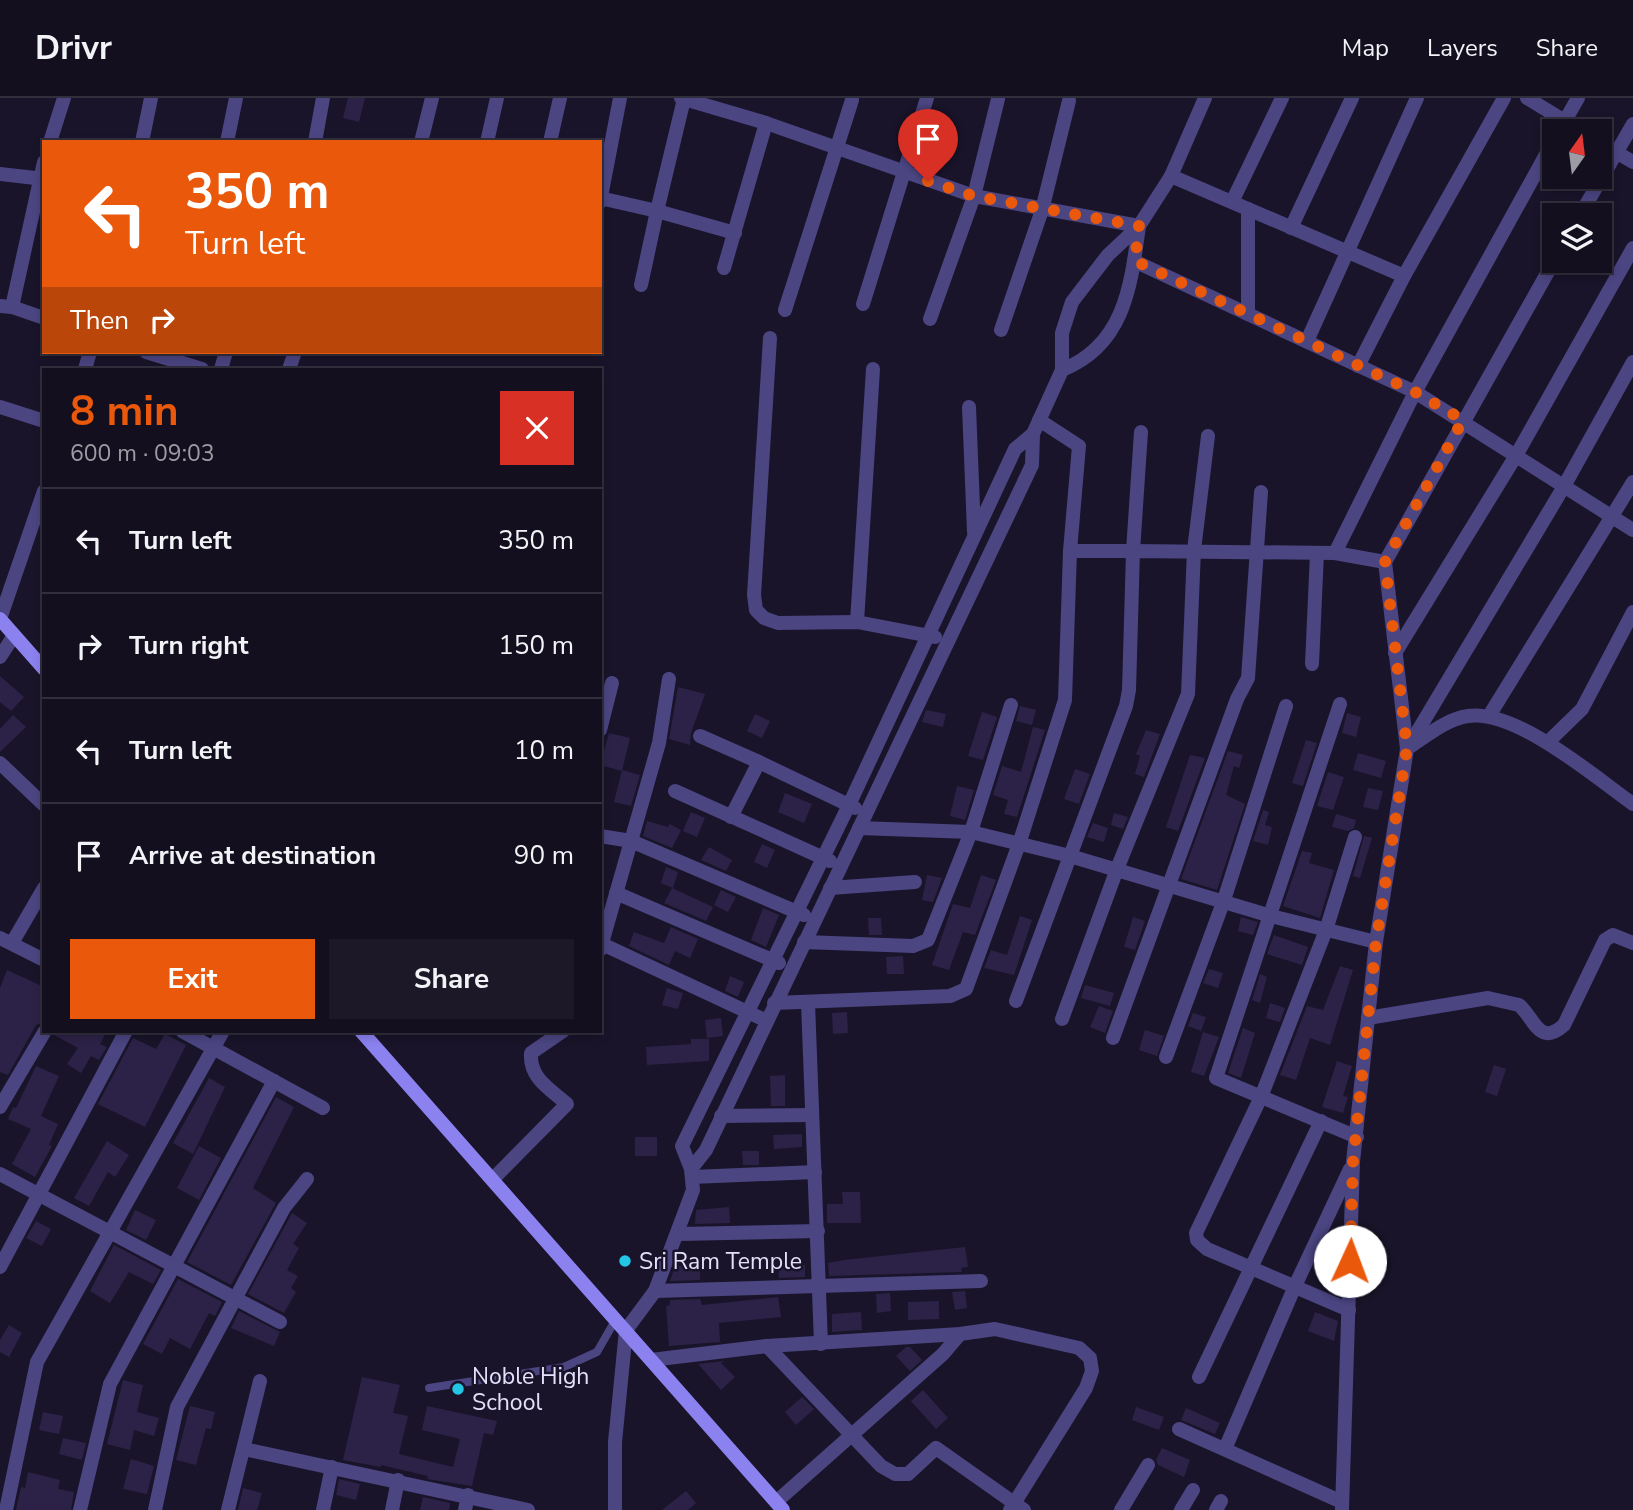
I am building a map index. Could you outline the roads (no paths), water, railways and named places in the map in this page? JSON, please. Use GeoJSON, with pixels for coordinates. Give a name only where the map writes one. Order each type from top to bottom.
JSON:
{"type":"FeatureCollection","features":[{"type":"Feature","properties":{"kind":"street"},"geometry":{"type":"LineString","coordinates":[[51,140],[64,98]]}},
{"type":"Feature","properties":{"kind":"street"},"geometry":{"type":"LineString","coordinates":[[142,140],[151,98]]}},
{"type":"Feature","properties":{"kind":"street"},"geometry":{"type":"LineString","coordinates":[[227,140],[236,98]]}},
{"type":"Feature","properties":{"kind":"street"},"geometry":{"type":"LineString","coordinates":[[315,140],[323,98]]}},
{"type":"Feature","properties":{"kind":"street"},"geometry":{"type":"LineString","coordinates":[[422,140],[432,98]]}},
{"type":"Feature","properties":{"kind":"street"},"geometry":{"type":"LineString","coordinates":[[487,140],[497,98]]}},
{"type":"Feature","properties":{"kind":"street"},"geometry":{"type":"LineString","coordinates":[[550,140],[560,98]]}},
{"type":"Feature","properties":{"kind":"street"},"geometry":{"type":"LineString","coordinates":[[602,194],[620,98]]}},
{"type":"Feature","properties":{"kind":"street"},"geometry":{"type":"LineString","coordinates":[[863,304],[927,98]]}},
{"type":"Feature","properties":{"kind":"street"},"geometry":{"type":"LineString","coordinates":[[615,1510],[615,1442],[621,1324],[655,1291],[678,1234],[693,1190],[691,1173],[682,1146],[849,805],[1015,449],[1033,434],[1040,420],[1062,370],[1062,334],[1072,302],[1108,255],[1139,226],[1171,176],[1205,98]]}},
{"type":"Feature","properties":{"kind":"street"},"geometry":{"type":"LineString","coordinates":[[1232,201],[1282,98]]}},
{"type":"Feature","properties":{"kind":"street"},"geometry":{"type":"LineString","coordinates":[[1291,228],[1352,98]]}},
{"type":"Feature","properties":{"kind":"street"},"geometry":{"type":"LineString","coordinates":[[1307,341],[1417,98]]}},
{"type":"Feature","properties":{"kind":"street"},"geometry":{"type":"LineString","coordinates":[[1358,366],[1404,276],[1504,98]]}},
{"type":"Feature","properties":{"kind":"street"},"geometry":{"type":"LineString","coordinates":[[1527,98],[1553,119]]}},
{"type":"Feature","properties":{"kind":"street"},"geometry":{"type":"LineString","coordinates":[[1566,119],[1578,98]]}},
{"type":"Feature","properties":{"kind":"street"},"geometry":{"type":"LineString","coordinates":[[641,285],[682,99],[766,123],[836,150],[974,196],[1139,226]]}},
{"type":"Feature","properties":{"kind":"street"},"geometry":{"type":"LineString","coordinates":[[930,319],[974,196],[998,99]]}},
{"type":"Feature","properties":{"kind":"street"},"geometry":{"type":"LineString","coordinates":[[785,310],[852,100]]}},
{"type":"Feature","properties":{"kind":"street"},"geometry":{"type":"LineString","coordinates":[[1001,330],[1042,210],[1069,101]]}},
{"type":"Feature","properties":{"kind":"street"},"geometry":{"type":"LineString","coordinates":[[724,268],[766,123]]}},
{"type":"Feature","properties":{"kind":"street"},"geometry":{"type":"LineString","coordinates":[[1587,203],[1633,124]]}},
{"type":"Feature","properties":{"kind":"street"},"geometry":{"type":"LineString","coordinates":[[1612,150],[1633,162]]}},
{"type":"Feature","properties":{"kind":"street"},"geometry":{"type":"LineString","coordinates":[[1335,553],[1415,392],[1542,162]]}},
{"type":"Feature","properties":{"kind":"street"},"geometry":{"type":"LineString","coordinates":[[0,174],[41,178],[6,306],[42,317]]}},
{"type":"Feature","properties":{"kind":"street"},"geometry":{"type":"LineString","coordinates":[[1171,176],[1404,276]]}},
{"type":"Feature","properties":{"kind":"street"},"geometry":{"type":"LineString","coordinates":[[602,199],[657,211],[735,233]]}},
{"type":"Feature","properties":{"kind":"street"},"geometry":{"type":"LineString","coordinates":[[1248,209],[1248,314]]}},
{"type":"Feature","properties":{"kind":"street"},"geometry":{"type":"LineString","coordinates":[[1062,370],[1084,361],[1109,335],[1125,305],[1135,261],[1139,226]]}},
{"type":"Feature","properties":{"kind":"street"},"geometry":{"type":"LineString","coordinates":[[1395,653],[1517,454],[1633,248]]}},
{"type":"Feature","properties":{"kind":"street"},"geometry":{"type":"LineString","coordinates":[[1135,261],[1415,392],[1517,454],[1563,488],[1633,530]]}},
{"type":"Feature","properties":{"kind":"street"},"geometry":{"type":"LineString","coordinates":[[1179,1429],[1342,1506],[1353,1162],[1376,942],[1407,748],[1385,562],[1547,273]]}},
{"type":"Feature","properties":{"kind":"street"},"geometry":{"type":"LineString","coordinates":[[770,338],[754,595],[756,610],[764,618],[778,623],[857,622],[947,639]]}},
{"type":"Feature","properties":{"kind":"street"},"geometry":{"type":"LineString","coordinates":[[153,354],[199,368]]}},
{"type":"Feature","properties":{"kind":"street"},"geometry":{"type":"LineString","coordinates":[[1407,748],[1563,488],[1633,362]]}},
{"type":"Feature","properties":{"kind":"street"},"geometry":{"type":"LineString","coordinates":[[857,622],[873,369]]}},
{"type":"Feature","properties":{"kind":"street"},"geometry":{"type":"LineString","coordinates":[[0,407],[42,420]]}},
{"type":"Feature","properties":{"kind":"street"},"geometry":{"type":"LineString","coordinates":[[969,407],[978,575]]}},
{"type":"Feature","properties":{"kind":"street"},"geometry":{"type":"LineString","coordinates":[[774,1003],[962,994],[966,989],[1019,844],[1065,699],[1070,551],[1079,446],[1040,420]]}},
{"type":"Feature","properties":{"kind":"street"},"geometry":{"type":"LineString","coordinates":[[1016,1001],[1129,690],[1133,551],[1141,432]]}},
{"type":"Feature","properties":{"kind":"street"},"geometry":{"type":"LineString","coordinates":[[691,1173],[706,1150],[1032,465],[1033,434]]}},
{"type":"Feature","properties":{"kind":"street"},"geometry":{"type":"LineString","coordinates":[[1062,1019],[1117,869],[1188,694],[1194,550],[1208,436]]}},
{"type":"Feature","properties":{"kind":"street"},"geometry":{"type":"LineString","coordinates":[[1489,716],[1633,482]]}},
{"type":"Feature","properties":{"kind":"street"},"geometry":{"type":"LineString","coordinates":[[1113,1038],[1237,699],[1248,678],[1261,492]]}},
{"type":"Feature","properties":{"kind":"street"},"geometry":{"type":"LineString","coordinates":[[42,497],[0,619],[42,667]]}},
{"type":"Feature","properties":{"kind":"street"},"geometry":{"type":"LineString","coordinates":[[1070,551],[1335,553],[1385,562]]}},
{"type":"Feature","properties":{"kind":"street"},"geometry":{"type":"LineString","coordinates":[[1312,664],[1317,553]]}},
{"type":"Feature","properties":{"kind":"street"},"geometry":{"type":"LineString","coordinates":[[1548,742],[1582,709],[1633,612]]}},
{"type":"Feature","properties":{"kind":"street"},"geometry":{"type":"LineString","coordinates":[[0,657],[13,637]]}},
{"type":"Feature","properties":{"kind":"street"},"geometry":{"type":"LineString","coordinates":[[602,943],[659,743],[669,679]]}},
{"type":"Feature","properties":{"kind":"street"},"geometry":{"type":"LineString","coordinates":[[602,722],[612,683]]}},
{"type":"Feature","properties":{"kind":"street"},"geometry":{"type":"LineString","coordinates":[[1340,704],[1216,1079],[1357,1137]]}},
{"type":"Feature","properties":{"kind":"street"},"geometry":{"type":"LineString","coordinates":[[804,942],[913,946],[928,940],[971,832],[1011,705]]}},
{"type":"Feature","properties":{"kind":"street"},"geometry":{"type":"LineString","coordinates":[[1166,1057],[1224,900],[1286,706]]}},
{"type":"Feature","properties":{"kind":"street"},"geometry":{"type":"LineString","coordinates":[[1407,748],[1449,721],[1469,716],[1489,716],[1548,742],[1633,804]]}},
{"type":"Feature","properties":{"kind":"street"},"geometry":{"type":"LineString","coordinates":[[700,736],[866,813]]}},
{"type":"Feature","properties":{"kind":"street"},"geometry":{"type":"LineString","coordinates":[[731,817],[759,762]]}},
{"type":"Feature","properties":{"kind":"street"},"geometry":{"type":"LineString","coordinates":[[0,763],[42,803]]}},
{"type":"Feature","properties":{"kind":"street"},"geometry":{"type":"LineString","coordinates":[[675,791],[840,866]]}},
{"type":"Feature","properties":{"kind":"street"},"geometry":{"type":"LineString","coordinates":[[859,828],[971,832],[1070,856],[1271,916],[1376,942]]}},
{"type":"Feature","properties":{"kind":"street"},"geometry":{"type":"LineString","coordinates":[[602,836],[631,841],[814,920]]}},
{"type":"Feature","properties":{"kind":"street"},"geometry":{"type":"LineString","coordinates":[[1349,1310],[1202,1246],[1196,1233],[1261,1097],[1326,930],[1354,837]]}},
{"type":"Feature","properties":{"kind":"street"},"geometry":{"type":"LineString","coordinates":[[830,888],[915,881]]}},
{"type":"Feature","properties":{"kind":"street"},"geometry":{"type":"LineString","coordinates":[[42,891],[6,940],[42,959]]}},
{"type":"Feature","properties":{"kind":"street"},"geometry":{"type":"LineString","coordinates":[[616,893],[791,968]]}},
{"type":"Feature","properties":{"kind":"street"},"geometry":{"type":"LineString","coordinates":[[1368,1018],[1488,998],[1519,1005],[1537,1028],[1546,1033],[1556,1032],[1564,1025],[1605,940],[1613,935],[1633,943]]}},
{"type":"Feature","properties":{"kind":"street"},"geometry":{"type":"LineString","coordinates":[[602,947],[767,1021]]}},
{"type":"Feature","properties":{"kind":"street"},"geometry":{"type":"LineString","coordinates":[[808,1003],[821,1345]]}},
{"type":"Feature","properties":{"kind":"street"},"geometry":{"type":"LineString","coordinates":[[0,1107],[44,1033]]}},
{"type":"Feature","properties":{"kind":"street"},"geometry":{"type":"LineString","coordinates":[[0,1267],[125,1033]]}},
{"type":"Feature","properties":{"kind":"street"},"geometry":{"type":"LineString","coordinates":[[186,1033],[323,1108]]}},
{"type":"Feature","properties":{"kind":"street"},"geometry":{"type":"LineString","coordinates":[[6,1510],[37,1362],[222,1033]]}},
{"type":"Feature","properties":{"kind":"street"},"geometry":{"type":"LineString","coordinates":[[364,1033],[779,1506],[943,1354],[960,1334]]}},
{"type":"Feature","properties":{"kind":"street"},"geometry":{"type":"LineString","coordinates":[[493,1179],[567,1104],[535,1076],[530,1066],[531,1053],[560,1033]]}},
{"type":"Feature","properties":{"kind":"street"},"geometry":{"type":"LineString","coordinates":[[80,1510],[110,1384],[274,1081]]}},
{"type":"Feature","properties":{"kind":"street"},"geometry":{"type":"LineString","coordinates":[[721,1116],[812,1115]]}},
{"type":"Feature","properties":{"kind":"street"},"geometry":{"type":"LineString","coordinates":[[1199,1377],[1254,1267],[1321,1121]]}},
{"type":"Feature","properties":{"kind":"street"},"geometry":{"type":"LineString","coordinates":[[1225,1449],[1295,1286],[1353,1162]]}},
{"type":"Feature","properties":{"kind":"street"},"geometry":{"type":"LineString","coordinates":[[691,1173],[815,1172]]}},
{"type":"Feature","properties":{"kind":"street"},"geometry":{"type":"LineString","coordinates":[[0,1174],[281,1322]]}},
{"type":"Feature","properties":{"kind":"street"},"geometry":{"type":"LineString","coordinates":[[155,1510],[177,1407],[284,1208],[307,1179]]}},
{"type":"Feature","properties":{"kind":"street"},"geometry":{"type":"LineString","coordinates":[[678,1234],[818,1231]]}},
{"type":"Feature","properties":{"kind":"street"},"geometry":{"type":"LineString","coordinates":[[655,1291],[981,1281]]}},
{"type":"Feature","properties":{"kind":"street"},"geometry":{"type":"LineString","coordinates":[[651,1360],[767,1346],[821,1345],[995,1329],[1079,1349],[1090,1358],[1092,1371],[1086,1388],[1016,1508],[936,1448],[908,1474],[895,1474],[881,1466],[767,1346]]}},
{"type":"Feature","properties":{"kind":"street"},"geometry":{"type":"LineString","coordinates":[[228,1510],[260,1381]]}},
{"type":"Feature","properties":{"kind":"street"},"geometry":{"type":"LineString","coordinates":[[244,1449],[528,1510]]}},
{"type":"Feature","properties":{"kind":"street"},"geometry":{"type":"LineString","coordinates":[[1121,1510],[1148,1465]]}},
{"type":"Feature","properties":{"kind":"street"},"geometry":{"type":"LineString","coordinates":[[323,1510],[332,1467]]}},
{"type":"Feature","properties":{"kind":"street"},"geometry":{"type":"LineString","coordinates":[[392,1510],[398,1480]]}},
{"type":"Feature","properties":{"kind":"street"},"geometry":{"type":"LineString","coordinates":[[1181,1510],[1193,1490]]}},
{"type":"Feature","properties":{"kind":"street"},"geometry":{"type":"LineString","coordinates":[[465,1510],[468,1495]]}},
{"type":"Feature","properties":{"kind":"lane"},"geometry":{"type":"LineString","coordinates":[[429,1388],[564,1367],[597,1352],[621,1324]]}},
{"type":"Feature","properties":{"kind":"place","name":"Sri Ram Temple"},"geometry":{"type":"Point","coordinates":[625,1261]}},
{"type":"Feature","properties":{"kind":"place","name":"Noble High School"},"geometry":{"type":"Point","coordinates":[458,1389]}}]}
